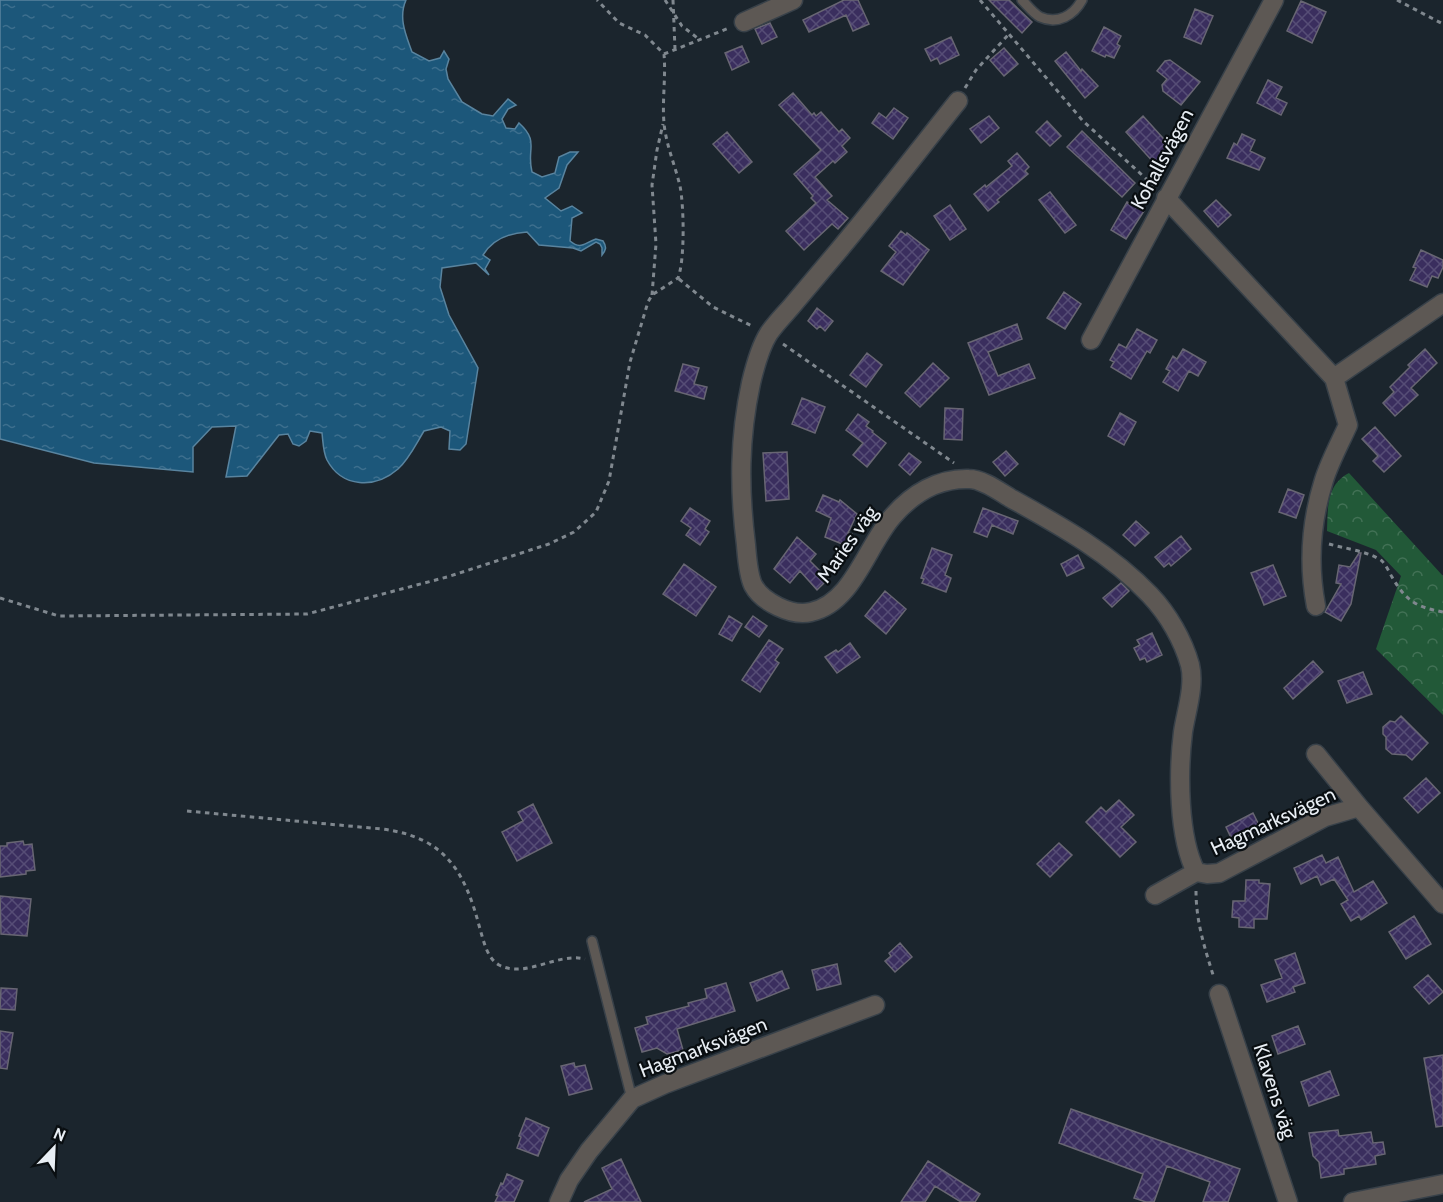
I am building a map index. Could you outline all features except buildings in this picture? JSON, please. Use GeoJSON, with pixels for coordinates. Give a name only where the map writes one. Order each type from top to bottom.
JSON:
{"type":"FeatureCollection","features":[{"type":"Feature","properties":{"kind":"street"},"geometry":{"type":"LineString","coordinates":[[744,22],[793,0]]}},
{"type":"Feature","properties":{"kind":"street","name":"Kohallsvägen"},"geometry":{"type":"LineString","coordinates":[[1091,340],[1274,0]]}},
{"type":"Feature","properties":{"kind":"street","name":"Maries väg"},"geometry":{"type":"LineString","coordinates":[[958,102],[849,238],[768,334],[755,364],[744,416],[741,451],[742,518],[753,584],[761,596],[773,603],[793,612],[811,613],[835,601],[857,572],[891,517],[922,490],[936,484],[971,479]]}},
{"type":"Feature","properties":{"kind":"street"},"geometry":{"type":"LineString","coordinates":[[1166,198],[1334,378],[1348,424],[1324,479],[1312,539],[1310,565],[1316,606]]}},
{"type":"Feature","properties":{"kind":"street"},"geometry":{"type":"LineString","coordinates":[[1334,378],[1443,303]]}},
{"type":"Feature","properties":{"kind":"street"},"geometry":{"type":"LineString","coordinates":[[971,479],[1044,516],[1108,558],[1149,594],[1164,611],[1179,636],[1190,667],[1191,680],[1182,739],[1183,826],[1189,859],[1196,872]]}},
{"type":"Feature","properties":{"kind":"street"},"geometry":{"type":"LineString","coordinates":[[1316,754],[1359,807]]}},
{"type":"Feature","properties":{"kind":"street","name":"Hagmarksvägen"},"geometry":{"type":"LineString","coordinates":[[1155,895],[1196,872],[1219,873],[1325,817],[1359,807],[1443,903]]}},
{"type":"Feature","properties":{"kind":"street","name":"Klavens väg"},"geometry":{"type":"LineString","coordinates":[[1219,994],[1288,1202]]}},
{"type":"Feature","properties":{"kind":"street","name":"Hagmarksvägen"},"geometry":{"type":"LineString","coordinates":[[559,1202],[569,1180],[589,1150],[632,1099],[665,1084],[875,1005]]}},
{"type":"Feature","properties":{"kind":"street"},"geometry":{"type":"LineString","coordinates":[[1353,1202],[1443,1184]]}},
{"type":"Feature","properties":{"kind":"lane"},"geometry":{"type":"LineString","coordinates":[[1022,0],[1041,17],[1058,19],[1072,15],[1082,0]]}},
{"type":"Feature","properties":{"kind":"lane"},"geometry":{"type":"LineString","coordinates":[[592,941],[632,1099]]}},
{"type":"Feature","properties":{"kind":"path"},"geometry":{"type":"LineString","coordinates":[[597,0],[619,23],[645,35],[664,54],[664,122],[668,150],[682,200],[682,262],[678,278],[652,295]]}},
{"type":"Feature","properties":{"kind":"path"},"geometry":{"type":"LineString","coordinates":[[665,0],[682,26],[700,40]]}},
{"type":"Feature","properties":{"kind":"path"},"geometry":{"type":"LineString","coordinates":[[673,0],[675,50]]}},
{"type":"Feature","properties":{"kind":"path"},"geometry":{"type":"LineString","coordinates":[[980,0],[1083,121],[1166,198]]}},
{"type":"Feature","properties":{"kind":"path"},"geometry":{"type":"LineString","coordinates":[[1397,0],[1443,24]]}},
{"type":"Feature","properties":{"kind":"path"},"geometry":{"type":"LineString","coordinates":[[664,54],[744,22]]}},
{"type":"Feature","properties":{"kind":"path"},"geometry":{"type":"LineString","coordinates":[[958,102],[976,70],[1009,34]]}},
{"type":"Feature","properties":{"kind":"path"},"geometry":{"type":"LineString","coordinates":[[0,598],[59,616],[307,614],[447,577],[549,544],[574,532],[596,512],[609,481],[630,362],[645,310],[652,295],[656,219],[652,185],[664,122]]}},
{"type":"Feature","properties":{"kind":"path"},"geometry":{"type":"LineString","coordinates":[[678,278],[713,307],[768,334],[954,463],[971,479]]}},
{"type":"Feature","properties":{"kind":"path"},"geometry":{"type":"LineString","coordinates":[[1312,539],[1383,562],[1400,591],[1410,601],[1423,608],[1443,612]]}},
{"type":"Feature","properties":{"kind":"path"},"geometry":{"type":"LineString","coordinates":[[187,811],[382,829],[415,838],[434,846],[447,856],[456,869],[476,912],[485,948],[497,964],[511,970],[582,958],[598,964]]}},
{"type":"Feature","properties":{"kind":"path"},"geometry":{"type":"LineString","coordinates":[[1196,872],[1196,906],[1200,936],[1219,994]]}},
{"type":"Feature","properties":{"kind":"green space"},"geometry":{"type":"Polygon","coordinates":[[[1349,473],[1443,576],[1443,715],[1376,649],[1401,576],[1376,550],[1327,531],[1328,506],[1332,491],[1341,478],[1349,473]]]}},
{"type":"Feature","properties":{"kind":"water"},"geometry":{"type":"Polygon","coordinates":[[[0,0],[406,0],[403,20],[412,52],[429,61],[440,58],[444,51],[449,59],[446,69],[448,79],[462,102],[482,114],[493,116],[508,99],[516,105],[508,109],[502,119],[506,128],[515,129],[519,123],[529,135],[532,172],[542,177],[555,173],[559,157],[570,152],[578,152],[567,165],[559,188],[545,198],[561,211],[572,206],[582,213],[572,218],[570,241],[583,245],[596,239],[603,241],[605,250],[602,255],[602,248],[596,242],[581,251],[573,248],[539,245],[527,232],[508,235],[487,249],[483,255],[490,260],[485,269],[489,275],[476,263],[442,268],[440,287],[449,315],[478,368],[466,444],[460,450],[449,449],[450,431],[441,427],[424,431],[402,465],[389,476],[379,480],[360,482],[341,476],[327,460],[322,433],[310,431],[306,441],[299,446],[293,444],[288,434],[279,435],[247,476],[226,477],[236,426],[212,427],[193,447],[193,472],[94,463],[0,439],[0,0]]]}}]}
